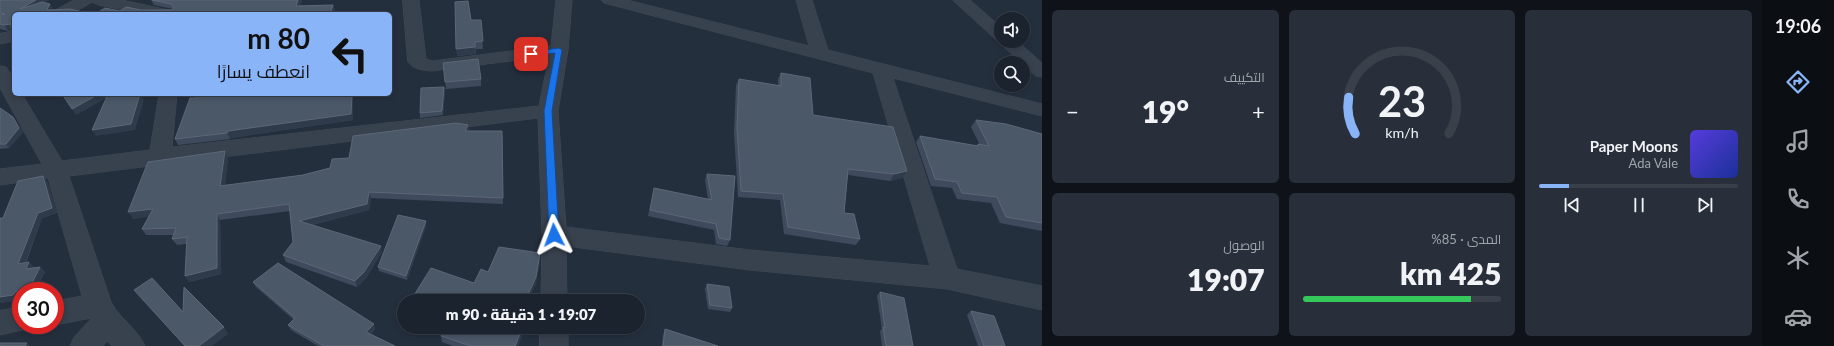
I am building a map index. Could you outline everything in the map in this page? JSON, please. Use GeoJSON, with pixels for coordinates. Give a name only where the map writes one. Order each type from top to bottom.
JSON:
{"type":"FeatureCollection","features":[{"type":"Feature","properties":{"kind":"street"},"geometry":{"type":"LineString","coordinates":[[64,12],[86,0]]}},
{"type":"Feature","properties":{"kind":"street"},"geometry":{"type":"LineString","coordinates":[[99,0],[157,12]]}},
{"type":"Feature","properties":{"kind":"street"},"geometry":{"type":"LineString","coordinates":[[411,0],[418,62],[423,65],[432,66],[559,50]]}},
{"type":"Feature","properties":{"kind":"street"},"geometry":{"type":"LineString","coordinates":[[554,294],[554,235],[548,111],[559,50],[564,0]]}},
{"type":"Feature","properties":{"kind":"street"},"geometry":{"type":"LineString","coordinates":[[609,0],[1042,110]]}},
{"type":"Feature","properties":{"kind":"street"},"geometry":{"type":"LineString","coordinates":[[804,0],[820,53]]}},
{"type":"Feature","properties":{"kind":"street"},"geometry":{"type":"LineString","coordinates":[[961,0],[994,30]]}},
{"type":"Feature","properties":{"kind":"street"},"geometry":{"type":"LineString","coordinates":[[0,39],[12,36]]}},
{"type":"Feature","properties":{"kind":"street"},"geometry":{"type":"LineString","coordinates":[[1015,48],[1042,72]]}},
{"type":"Feature","properties":{"kind":"street"},"geometry":{"type":"LineString","coordinates":[[882,69],[947,278]]}},
{"type":"Feature","properties":{"kind":"street"},"geometry":{"type":"LineString","coordinates":[[0,71],[12,92]]}},
{"type":"Feature","properties":{"kind":"street"},"geometry":{"type":"LineString","coordinates":[[14,96],[56,170],[103,313],[131,346]]}},
{"type":"Feature","properties":{"kind":"street"},"geometry":{"type":"LineString","coordinates":[[160,156],[168,96]]}},
{"type":"Feature","properties":{"kind":"street"},"geometry":{"type":"LineString","coordinates":[[0,177],[160,156],[548,111]]}},
{"type":"Feature","properties":{"kind":"street"},"geometry":{"type":"LineString","coordinates":[[554,235],[750,260],[947,278],[1042,298]]}},
{"type":"Feature","properties":{"kind":"street"},"geometry":{"type":"LineString","coordinates":[[64,313],[103,313]]}},
{"type":"Feature","properties":{"kind":"street"},"geometry":{"type":"LineString","coordinates":[[84,346],[103,313]]}},
{"type":"Feature","properties":{"kind":"street"},"geometry":{"type":"LineString","coordinates":[[0,323],[12,321]]}},
{"type":"Feature","properties":{"kind":"street"},"geometry":{"type":"LineString","coordinates":[[554,334],[554,346]]}},
{"type":"Feature","properties":{"kind":"building"},"geometry":{"type":"Polygon","coordinates":[[[0,0],[36,0],[20,9],[42,2],[50,4],[47,9],[48,10],[70,9],[83,12],[12,12],[12,27],[11,24],[0,24],[0,15],[5,14],[0,13],[0,0]]]}},
{"type":"Feature","properties":{"kind":"building"},"geometry":{"type":"Polygon","coordinates":[[[152,0],[298,0],[296,6],[333,5],[331,12],[98,12],[105,8],[120,11],[126,7],[141,10],[172,10],[174,8],[171,4],[152,0]]]}},
{"type":"Feature","properties":{"kind":"building"},"geometry":{"type":"Polygon","coordinates":[[[468,1],[471,20],[481,20],[483,41],[475,42],[475,47],[456,49],[455,2],[468,1]]]}},
{"type":"Feature","properties":{"kind":"building"},"geometry":{"type":"Polygon","coordinates":[[[478,59],[481,79],[445,82],[443,63],[478,59]]]}},
{"type":"Feature","properties":{"kind":"building"},"geometry":{"type":"Polygon","coordinates":[[[781,73],[810,78],[813,115],[893,127],[907,171],[894,174],[848,169],[844,213],[854,214],[860,239],[788,227],[783,194],[741,191],[737,127],[739,79],[781,86],[781,73]]]}},
{"type":"Feature","properties":{"kind":"building"},"geometry":{"type":"Polygon","coordinates":[[[444,87],[442,111],[420,113],[421,88],[444,87]]]}},
{"type":"Feature","properties":{"kind":"building"},"geometry":{"type":"Polygon","coordinates":[[[63,96],[95,96],[72,109],[63,96]]]}},
{"type":"Feature","properties":{"kind":"building"},"geometry":{"type":"Polygon","coordinates":[[[107,96],[139,96],[131,124],[92,130],[107,96]]]}},
{"type":"Feature","properties":{"kind":"building"},"geometry":{"type":"Polygon","coordinates":[[[196,96],[352,96],[351,114],[228,131],[227,133],[175,139],[190,98],[196,98],[196,96]]]}},
{"type":"Feature","properties":{"kind":"building"},"geometry":{"type":"Polygon","coordinates":[[[0,108],[13,117],[19,128],[6,144],[0,144],[0,108]]]}},
{"type":"Feature","properties":{"kind":"building"},"geometry":{"type":"Polygon","coordinates":[[[976,120],[1006,124],[1042,134],[1042,223],[1006,217],[997,197],[962,193],[957,182],[935,179],[920,136],[978,146],[978,144],[989,146],[976,120]]]}},
{"type":"Feature","properties":{"kind":"building"},"geometry":{"type":"Polygon","coordinates":[[[456,123],[468,125],[465,131],[502,131],[503,198],[369,192],[367,204],[299,221],[381,246],[364,272],[355,281],[283,255],[293,242],[289,204],[217,214],[217,268],[185,276],[187,237],[172,239],[176,228],[142,229],[153,209],[128,212],[148,162],[225,151],[220,186],[303,175],[330,168],[332,159],[349,158],[353,136],[456,123]]]}},
{"type":"Feature","properties":{"kind":"building"},"geometry":{"type":"Polygon","coordinates":[[[707,174],[735,176],[730,240],[719,238],[716,224],[650,210],[654,188],[712,200],[707,174]]]}},
{"type":"Feature","properties":{"kind":"building"},"geometry":{"type":"Polygon","coordinates":[[[43,176],[52,208],[38,213],[18,264],[29,262],[26,269],[40,267],[32,282],[12,282],[12,295],[0,297],[0,218],[3,218],[18,181],[43,176]]]}},
{"type":"Feature","properties":{"kind":"building"},"geometry":{"type":"Polygon","coordinates":[[[398,215],[426,221],[406,276],[378,267],[398,215]]]}},
{"type":"Feature","properties":{"kind":"building"},"geometry":{"type":"Polygon","coordinates":[[[499,247],[540,253],[536,277],[528,294],[415,294],[431,268],[474,283],[481,269],[488,272],[499,247]]]}},
{"type":"Feature","properties":{"kind":"building"},"geometry":{"type":"Polygon","coordinates":[[[278,263],[374,324],[366,332],[395,346],[324,346],[288,325],[295,318],[253,282],[278,263]]]}},
{"type":"Feature","properties":{"kind":"building"},"geometry":{"type":"Polygon","coordinates":[[[152,278],[183,312],[184,287],[224,327],[199,346],[185,346],[134,290],[152,278]]]}},
{"type":"Feature","properties":{"kind":"building"},"geometry":{"type":"Polygon","coordinates":[[[707,284],[729,287],[732,308],[710,305],[707,284]]]}},
{"type":"Feature","properties":{"kind":"building"},"geometry":{"type":"Polygon","coordinates":[[[880,292],[904,298],[913,346],[886,346],[880,292]]]}},
{"type":"Feature","properties":{"kind":"building"},"geometry":{"type":"Polygon","coordinates":[[[971,311],[994,316],[1005,346],[984,346],[971,311]]]}},
{"type":"Feature","properties":{"kind":"building"},"geometry":{"type":"Polygon","coordinates":[[[665,329],[718,346],[663,346],[665,329]]]}},
{"type":"Feature","properties":{"kind":"building"},"geometry":{"type":"Polygon","coordinates":[[[442,334],[520,334],[515,346],[471,346],[441,336],[442,334]]]}},
{"type":"Feature","properties":{"kind":"building"},"geometry":{"type":"Polygon","coordinates":[[[0,343],[27,343],[25,346],[0,346],[0,343]]]}},
{"type":"Feature","properties":{"kind":"route"},"geometry":{"type":"LineString","coordinates":[[531,54],[559,50],[548,111],[554,235]]}}]}
